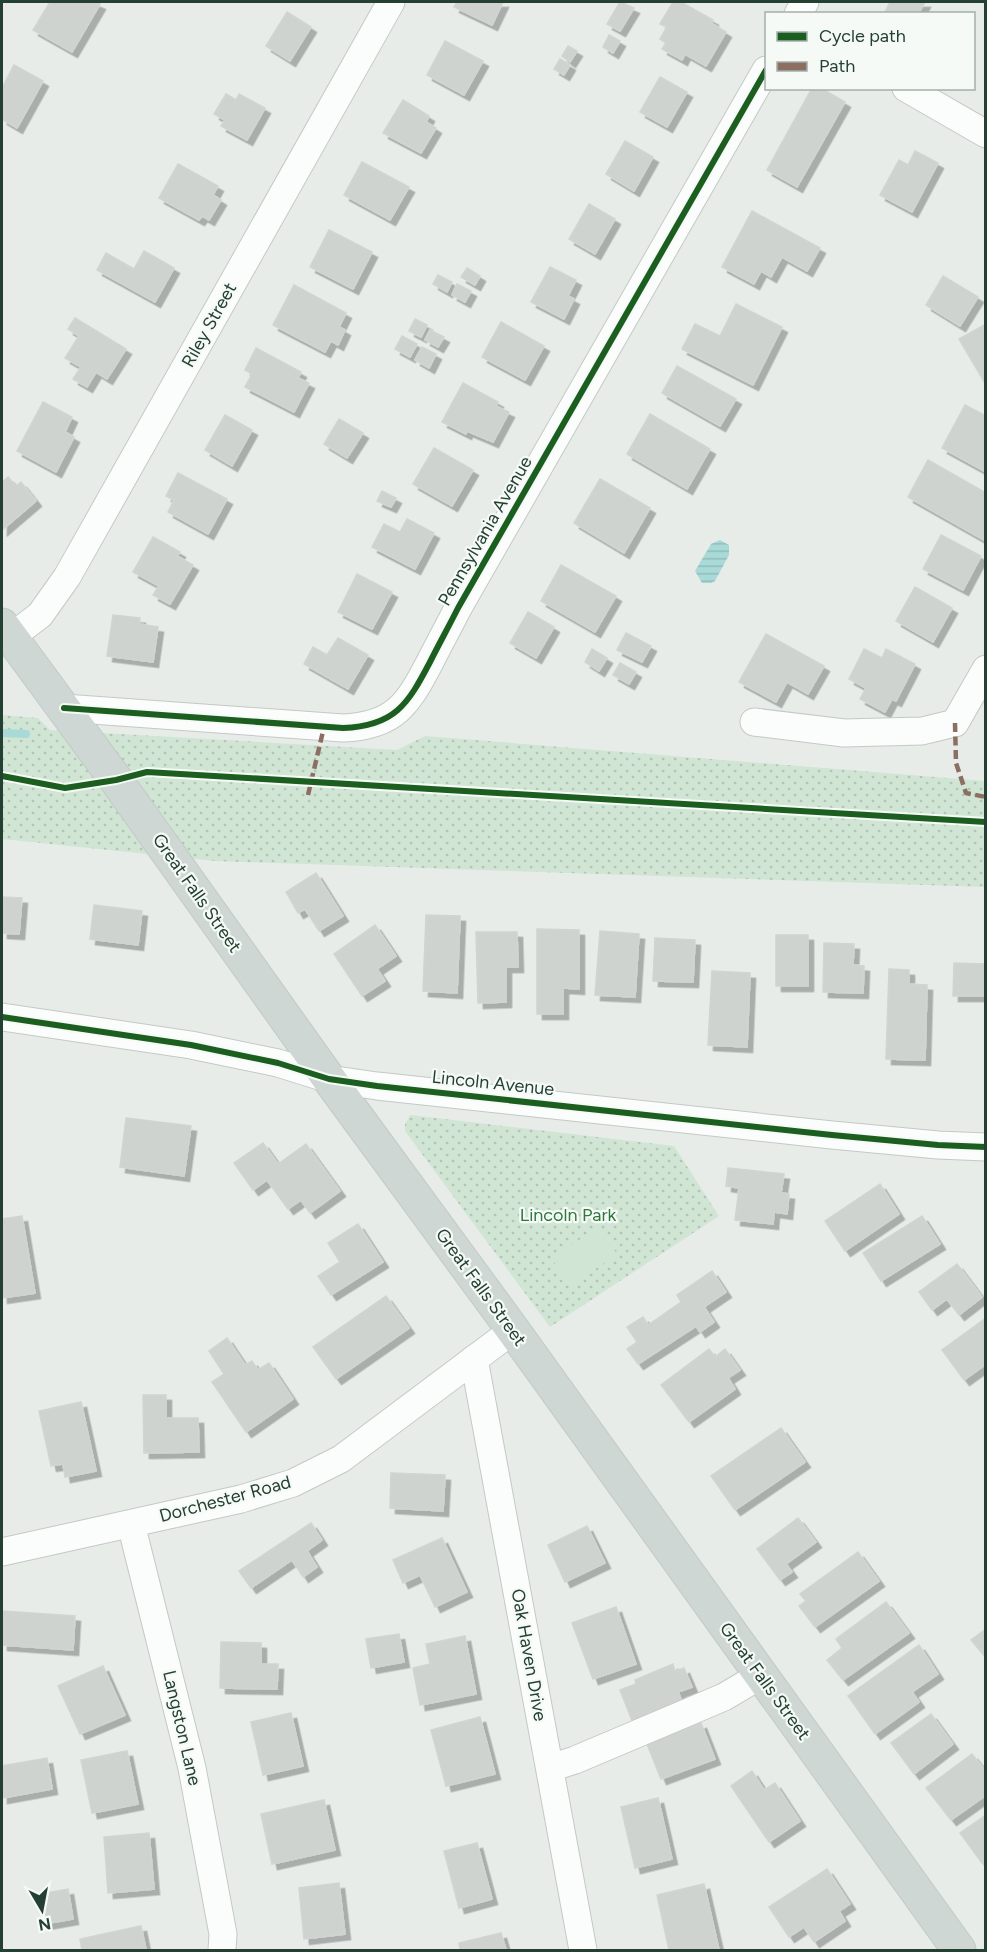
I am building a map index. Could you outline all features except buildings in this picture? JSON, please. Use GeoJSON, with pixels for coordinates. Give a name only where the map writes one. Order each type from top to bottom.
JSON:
{"type":"FeatureCollection","features":[{"type":"Feature","properties":{"kind":"main road","name":"Great Falls Street"},"geometry":{"type":"LineString","coordinates":[[6,631],[64,708],[329,1079],[513,1330],[959,1950]]}},
{"type":"Feature","properties":{"kind":"street","name":"Riley Street"},"geometry":{"type":"LineString","coordinates":[[6,631],[40,615],[56,596],[392,2]]}},
{"type":"Feature","properties":{"kind":"street","name":"Pennsylvania Avenue"},"geometry":{"type":"LineString","coordinates":[[64,708],[343,728],[378,723],[397,711],[412,695],[464,598],[765,72]]}},
{"type":"Feature","properties":{"kind":"street"},"geometry":{"type":"LineString","coordinates":[[909,90],[986,134]]}},
{"type":"Feature","properties":{"kind":"street"},"geometry":{"type":"LineString","coordinates":[[754,722],[844,733],[922,731],[955,723],[986,669]]}},
{"type":"Feature","properties":{"kind":"street","name":"Lincoln Avenue"},"geometry":{"type":"LineString","coordinates":[[2,1017],[191,1045],[278,1063],[329,1079],[843,1136],[986,1147]]}},
{"type":"Feature","properties":{"kind":"street","name":"Dorchester Road"},"geometry":{"type":"LineString","coordinates":[[2,1552],[241,1499],[293,1483],[341,1458],[513,1330]]}},
{"type":"Feature","properties":{"kind":"street","name":"Oak Haven Drive"},"geometry":{"type":"LineString","coordinates":[[474,1359],[583,1950]]}},
{"type":"Feature","properties":{"kind":"street","name":"Langston Lane"},"geometry":{"type":"LineString","coordinates":[[131,1524],[192,1768],[223,1942]]}},
{"type":"Feature","properties":{"kind":"street"},"geometry":{"type":"LineString","coordinates":[[550,1768],[575,1760],[724,1697],[761,1675]]}},
{"type":"Feature","properties":{"kind":"green space"},"geometry":{"type":"Polygon","coordinates":[[[2,715],[38,718],[50,730],[397,750],[425,736],[985,781],[985,887],[215,861],[2,839],[2,715]]]}},
{"type":"Feature","properties":{"kind":"green space","name":"Lincoln Park"},"geometry":{"type":"Polygon","coordinates":[[[410,1115],[674,1146],[719,1216],[550,1327],[405,1131],[405,1124],[410,1115]]]}},
{"type":"Feature","properties":{"kind":"green space"},"geometry":{"type":"Polygon","coordinates":[[[599,1227],[617,1254],[571,1286],[551,1258],[599,1227]]]}},
{"type":"Feature","properties":{"kind":"water"},"geometry":{"type":"Polygon","coordinates":[[[720,540],[729,545],[729,555],[715,581],[702,583],[695,571],[711,544],[720,540]]]}},
{"type":"Feature","properties":{"kind":"waterway"},"geometry":{"type":"LineString","coordinates":[[2,733],[26,734]]}},
{"type":"Feature","properties":{"kind":"marked path"},"geometry":{"type":"LineString","coordinates":[[955,723],[956,763],[966,793],[986,797]]}},
{"type":"Feature","properties":{"kind":"marked path"},"geometry":{"type":"LineString","coordinates":[[308,795],[324,727]]}},
{"type":"Feature","properties":{"kind":"cycle path"},"geometry":{"type":"LineString","coordinates":[[64,708],[343,728],[375,723],[398,710],[407,701],[422,677],[458,608],[765,72]]}},
{"type":"Feature","properties":{"kind":"cycle path"},"geometry":{"type":"LineString","coordinates":[[2,776],[65,788],[116,780],[147,772],[986,822]]}},
{"type":"Feature","properties":{"kind":"cycle path"},"geometry":{"type":"LineString","coordinates":[[2,1017],[191,1045],[278,1063],[329,1079],[377,1086],[832,1135],[986,1147]]}}]}
